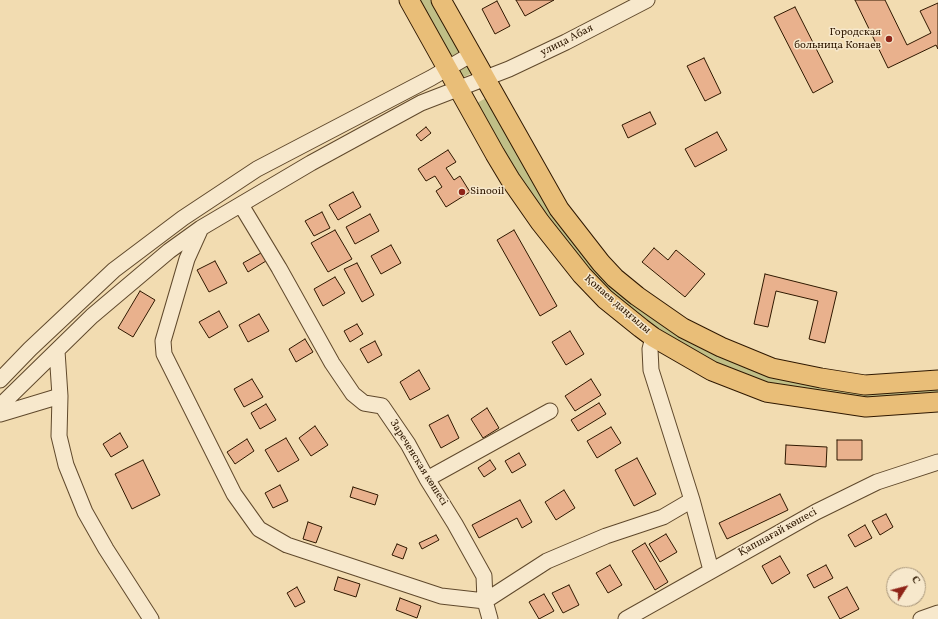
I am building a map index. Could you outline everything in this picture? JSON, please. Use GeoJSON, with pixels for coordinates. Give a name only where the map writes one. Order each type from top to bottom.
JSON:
{"type":"FeatureCollection","features":[{"type":"Feature","properties":{"kind":"main road","name":"Қонаев даңғылы"},"geometry":{"type":"LineString","coordinates":[[409,0],[448,68],[494,154],[510,178],[562,251],[582,275],[641,328],[653,337],[712,371],[766,392],[866,407],[938,402]]}},
{"type":"Feature","properties":{"kind":"main road","name":"Қонаев даңғылы"},"geometry":{"type":"LineString","coordinates":[[441,0],[559,209],[601,264],[637,296],[683,328],[720,347],[772,368],[865,385],[938,380]]}},
{"type":"Feature","properties":{"kind":"street","name":"улица Абая"},"geometry":{"type":"LineString","coordinates":[[0,406],[104,306],[169,251],[201,228],[311,163],[422,103],[516,66],[647,0]]}},
{"type":"Feature","properties":{"kind":"street"},"geometry":{"type":"LineString","coordinates":[[0,380],[30,349],[114,270],[183,218],[257,169],[472,54]]}},
{"type":"Feature","properties":{"kind":"street","name":"Зареченская көшесі"},"geometry":{"type":"LineString","coordinates":[[241,205],[279,268],[332,363],[353,394],[364,403],[382,406],[408,444],[484,576],[485,600],[490,619]]}},
{"type":"Feature","properties":{"kind":"street"},"geometry":{"type":"LineString","coordinates":[[201,228],[188,259],[163,341],[164,354],[234,494],[259,529],[287,545],[441,596],[485,600],[547,561],[606,536],[663,517],[692,500]]}},
{"type":"Feature","properties":{"kind":"street"},"geometry":{"type":"LineString","coordinates":[[653,337],[650,350],[651,370],[692,500],[711,570]]}},
{"type":"Feature","properties":{"kind":"street"},"geometry":{"type":"LineString","coordinates":[[57,351],[60,396],[59,436],[66,465],[85,512],[151,619]]}},
{"type":"Feature","properties":{"kind":"street"},"geometry":{"type":"LineString","coordinates":[[0,414],[60,396]]}},
{"type":"Feature","properties":{"kind":"street"},"geometry":{"type":"LineString","coordinates":[[427,479],[550,411]]}},
{"type":"Feature","properties":{"kind":"street","name":"Қапшағай көшесі"},"geometry":{"type":"LineString","coordinates":[[626,619],[816,512],[877,482],[938,462]]}},
{"type":"Feature","properties":{"kind":"street"},"geometry":{"type":"LineString","coordinates":[[921,619],[938,613]]}},
{"type":"Feature","properties":{"kind":"shaded area"},"geometry":{"type":"Polygon","coordinates":[[[418,0],[434,0],[472,73],[464,77],[459,74],[418,0]]]}},
{"type":"Feature","properties":{"kind":"shaded area"},"geometry":{"type":"Polygon","coordinates":[[[486,98],[603,273],[739,363],[938,386],[938,396],[868,400],[799,392],[734,372],[667,339],[595,282],[515,175],[477,103],[486,98]]]}},
{"type":"Feature","properties":{"kind":"building"},"geometry":{"type":"Polygon","coordinates":[[[516,0],[554,0],[525,16],[516,0]]]}},
{"type":"Feature","properties":{"kind":"building","name":"Городская больница Конаев"},"geometry":{"type":"Polygon","coordinates":[[[855,0],[885,0],[907,45],[931,33],[920,11],[938,3],[938,49],[936,45],[888,68],[855,0]]]}},
{"type":"Feature","properties":{"kind":"building"},"geometry":{"type":"Polygon","coordinates":[[[497,1],[510,26],[495,34],[482,9],[497,1]]]}},
{"type":"Feature","properties":{"kind":"building"},"geometry":{"type":"Polygon","coordinates":[[[795,7],[833,82],[813,93],[774,17],[795,7]]]}},
{"type":"Feature","properties":{"kind":"building"},"geometry":{"type":"Polygon","coordinates":[[[704,58],[721,93],[705,101],[687,66],[704,58]]]}},
{"type":"Feature","properties":{"kind":"building"},"geometry":{"type":"Polygon","coordinates":[[[650,112],[656,124],[628,138],[622,125],[650,112]]]}},
{"type":"Feature","properties":{"kind":"building"},"geometry":{"type":"Polygon","coordinates":[[[426,127],[431,133],[421,141],[416,135],[426,127]]]}},
{"type":"Feature","properties":{"kind":"building"},"geometry":{"type":"Polygon","coordinates":[[[717,132],[727,150],[695,167],[685,149],[717,132]]]}},
{"type":"Feature","properties":{"kind":"building"},"geometry":{"type":"Polygon","coordinates":[[[448,150],[456,162],[446,168],[454,180],[460,176],[470,192],[446,207],[436,191],[442,187],[435,176],[426,181],[418,169],[448,150]]]}},
{"type":"Feature","properties":{"kind":"building"},"geometry":{"type":"Polygon","coordinates":[[[353,192],[361,207],[338,220],[329,205],[353,192]]]}},
{"type":"Feature","properties":{"kind":"building"},"geometry":{"type":"Polygon","coordinates":[[[322,212],[330,228],[314,236],[305,221],[322,212]]]}},
{"type":"Feature","properties":{"kind":"building"},"geometry":{"type":"Polygon","coordinates":[[[370,214],[379,231],[355,244],[346,227],[370,214]]]}},
{"type":"Feature","properties":{"kind":"building"},"geometry":{"type":"Polygon","coordinates":[[[335,230],[352,259],[328,272],[311,243],[335,230]]]}},
{"type":"Feature","properties":{"kind":"building"},"geometry":{"type":"Polygon","coordinates":[[[514,230],[557,306],[540,316],[497,240],[514,230]]]}},
{"type":"Feature","properties":{"kind":"building"},"geometry":{"type":"Polygon","coordinates":[[[391,245],[401,263],[381,274],[371,256],[391,245]]]}},
{"type":"Feature","properties":{"kind":"building"},"geometry":{"type":"Polygon","coordinates":[[[654,248],[668,260],[676,250],[705,274],[685,297],[642,262],[654,248]]]}},
{"type":"Feature","properties":{"kind":"building"},"geometry":{"type":"Polygon","coordinates":[[[261,253],[266,261],[248,272],[243,263],[261,253]]]}},
{"type":"Feature","properties":{"kind":"building"},"geometry":{"type":"Polygon","coordinates":[[[215,261],[227,283],[209,292],[197,270],[215,261]]]}},
{"type":"Feature","properties":{"kind":"building"},"geometry":{"type":"Polygon","coordinates":[[[357,263],[374,295],[362,302],[344,269],[357,263]]]}},
{"type":"Feature","properties":{"kind":"building"},"geometry":{"type":"Polygon","coordinates":[[[765,274],[837,292],[825,343],[809,339],[818,301],[776,291],[768,327],[754,324],[765,274]]]}},
{"type":"Feature","properties":{"kind":"building"},"geometry":{"type":"Polygon","coordinates":[[[335,277],[345,293],[323,306],[314,289],[335,277]]]}},
{"type":"Feature","properties":{"kind":"building"},"geometry":{"type":"Polygon","coordinates":[[[140,291],[155,300],[133,337],[118,328],[140,291]]]}},
{"type":"Feature","properties":{"kind":"building"},"geometry":{"type":"Polygon","coordinates":[[[219,311],[228,327],[209,338],[199,322],[219,311]]]}},
{"type":"Feature","properties":{"kind":"building"},"geometry":{"type":"Polygon","coordinates":[[[259,314],[269,331],[248,342],[239,325],[259,314]]]}},
{"type":"Feature","properties":{"kind":"building"},"geometry":{"type":"Polygon","coordinates":[[[357,324],[363,334],[350,342],[344,331],[357,324]]]}},
{"type":"Feature","properties":{"kind":"building"},"geometry":{"type":"Polygon","coordinates":[[[570,331],[584,354],[566,365],[552,342],[570,331]]]}},
{"type":"Feature","properties":{"kind":"building"},"geometry":{"type":"Polygon","coordinates":[[[305,339],[313,352],[296,362],[289,349],[305,339]]]}},
{"type":"Feature","properties":{"kind":"building"},"geometry":{"type":"Polygon","coordinates":[[[375,341],[382,355],[368,363],[360,349],[375,341]]]}},
{"type":"Feature","properties":{"kind":"building"},"geometry":{"type":"Polygon","coordinates":[[[419,370],[430,389],[410,400],[400,382],[419,370]]]}},
{"type":"Feature","properties":{"kind":"building"},"geometry":{"type":"Polygon","coordinates":[[[252,379],[263,397],[244,407],[234,389],[252,379]]]}},
{"type":"Feature","properties":{"kind":"building"},"geometry":{"type":"Polygon","coordinates":[[[591,379],[601,395],[575,411],[565,396],[591,379]]]}},
{"type":"Feature","properties":{"kind":"building"},"geometry":{"type":"Polygon","coordinates":[[[599,403],[606,414],[578,431],[571,420],[599,403]]]}},
{"type":"Feature","properties":{"kind":"building"},"geometry":{"type":"Polygon","coordinates":[[[266,404],[276,420],[260,429],[251,413],[266,404]]]}},
{"type":"Feature","properties":{"kind":"building"},"geometry":{"type":"Polygon","coordinates":[[[487,408],[499,428],[483,438],[471,419],[487,408]]]}},
{"type":"Feature","properties":{"kind":"building"},"geometry":{"type":"Polygon","coordinates":[[[448,415],[459,438],[441,448],[429,425],[448,415]]]}},
{"type":"Feature","properties":{"kind":"building"},"geometry":{"type":"Polygon","coordinates":[[[315,426],[328,445],[311,456],[299,438],[315,426]]]}},
{"type":"Feature","properties":{"kind":"building"},"geometry":{"type":"Polygon","coordinates":[[[611,427],[621,443],[597,458],[587,441],[611,427]]]}},
{"type":"Feature","properties":{"kind":"building"},"geometry":{"type":"Polygon","coordinates":[[[120,433],[128,447],[111,457],[103,444],[120,433]]]}},
{"type":"Feature","properties":{"kind":"building"},"geometry":{"type":"Polygon","coordinates":[[[286,438],[299,460],[278,472],[265,450],[286,438]]]}},
{"type":"Feature","properties":{"kind":"building"},"geometry":{"type":"Polygon","coordinates":[[[247,439],[254,451],[235,464],[227,452],[247,439]]]}},
{"type":"Feature","properties":{"kind":"building"},"geometry":{"type":"Polygon","coordinates":[[[837,440],[862,440],[862,460],[837,460],[837,440]]]}},
{"type":"Feature","properties":{"kind":"building"},"geometry":{"type":"Polygon","coordinates":[[[786,445],[827,447],[826,467],[785,464],[786,445]]]}},
{"type":"Feature","properties":{"kind":"building"},"geometry":{"type":"Polygon","coordinates":[[[519,453],[526,465],[512,473],[505,461],[519,453]]]}},
{"type":"Feature","properties":{"kind":"building"},"geometry":{"type":"Polygon","coordinates":[[[637,458],[656,494],[634,506],[615,470],[637,458]]]}},
{"type":"Feature","properties":{"kind":"building"},"geometry":{"type":"Polygon","coordinates":[[[143,460],[160,495],[132,509],[115,474],[143,460]]]}},
{"type":"Feature","properties":{"kind":"building"},"geometry":{"type":"Polygon","coordinates":[[[490,460],[496,469],[484,477],[478,468],[490,460]]]}},
{"type":"Feature","properties":{"kind":"building"},"geometry":{"type":"Polygon","coordinates":[[[280,485],[288,501],[273,508],[265,493],[280,485]]]}},
{"type":"Feature","properties":{"kind":"building"},"geometry":{"type":"Polygon","coordinates":[[[353,487],[378,495],[375,505],[350,497],[353,487]]]}},
{"type":"Feature","properties":{"kind":"building"},"geometry":{"type":"Polygon","coordinates":[[[564,490],[575,508],[556,520],[545,502],[564,490]]]}},
{"type":"Feature","properties":{"kind":"building"},"geometry":{"type":"Polygon","coordinates":[[[780,494],[788,510],[727,539],[719,523],[780,494]]]}},
{"type":"Feature","properties":{"kind":"building"},"geometry":{"type":"Polygon","coordinates":[[[520,500],[532,522],[522,528],[517,518],[479,538],[472,525],[520,500]]]}},
{"type":"Feature","properties":{"kind":"building"},"geometry":{"type":"Polygon","coordinates":[[[886,514],[893,527],[880,535],[872,521],[886,514]]]}},
{"type":"Feature","properties":{"kind":"building"},"geometry":{"type":"Polygon","coordinates":[[[308,522],[322,527],[316,543],[303,539],[308,522]]]}},
{"type":"Feature","properties":{"kind":"building"},"geometry":{"type":"Polygon","coordinates":[[[865,525],[872,538],[855,547],[848,535],[865,525]]]}},
{"type":"Feature","properties":{"kind":"building"},"geometry":{"type":"Polygon","coordinates":[[[666,534],[677,552],[660,562],[649,544],[666,534]]]}},
{"type":"Feature","properties":{"kind":"building"},"geometry":{"type":"Polygon","coordinates":[[[436,535],[439,540],[422,549],[419,543],[436,535]]]}},
{"type":"Feature","properties":{"kind":"building"},"geometry":{"type":"Polygon","coordinates":[[[645,543],[668,582],[655,590],[632,551],[645,543]]]}},
{"type":"Feature","properties":{"kind":"building"},"geometry":{"type":"Polygon","coordinates":[[[397,544],[407,548],[403,559],[392,555],[397,544]]]}},
{"type":"Feature","properties":{"kind":"building"},"geometry":{"type":"Polygon","coordinates":[[[780,556],[790,573],[772,584],[762,566],[780,556]]]}},
{"type":"Feature","properties":{"kind":"building"},"geometry":{"type":"Polygon","coordinates":[[[610,565],[622,585],[608,593],[596,573],[610,565]]]}},
{"type":"Feature","properties":{"kind":"building"},"geometry":{"type":"Polygon","coordinates":[[[826,565],[833,578],[814,588],[807,575],[826,565]]]}},
{"type":"Feature","properties":{"kind":"building"},"geometry":{"type":"Polygon","coordinates":[[[338,577],[360,584],[356,597],[334,590],[338,577]]]}},
{"type":"Feature","properties":{"kind":"building"},"geometry":{"type":"Polygon","coordinates":[[[569,585],[579,605],[563,613],[552,593],[569,585]]]}},
{"type":"Feature","properties":{"kind":"building"},"geometry":{"type":"Polygon","coordinates":[[[297,587],[305,602],[295,607],[287,593],[297,587]]]}},
{"type":"Feature","properties":{"kind":"building"},"geometry":{"type":"Polygon","coordinates":[[[847,587],[859,609],[840,619],[828,597],[847,587]]]}},
{"type":"Feature","properties":{"kind":"building"},"geometry":{"type":"Polygon","coordinates":[[[544,594],[554,611],[539,619],[529,602],[544,594]]]}},
{"type":"Feature","properties":{"kind":"building"},"geometry":{"type":"Polygon","coordinates":[[[400,598],[421,606],[417,618],[396,610],[400,598]]]}},
{"type":"Feature","properties":{"kind":"place","name":"Городская больница Конаев"},"geometry":{"type":"Point","coordinates":[889,39]}},
{"type":"Feature","properties":{"kind":"place","name":"Sinooil"},"geometry":{"type":"Point","coordinates":[462,192]}}]}
